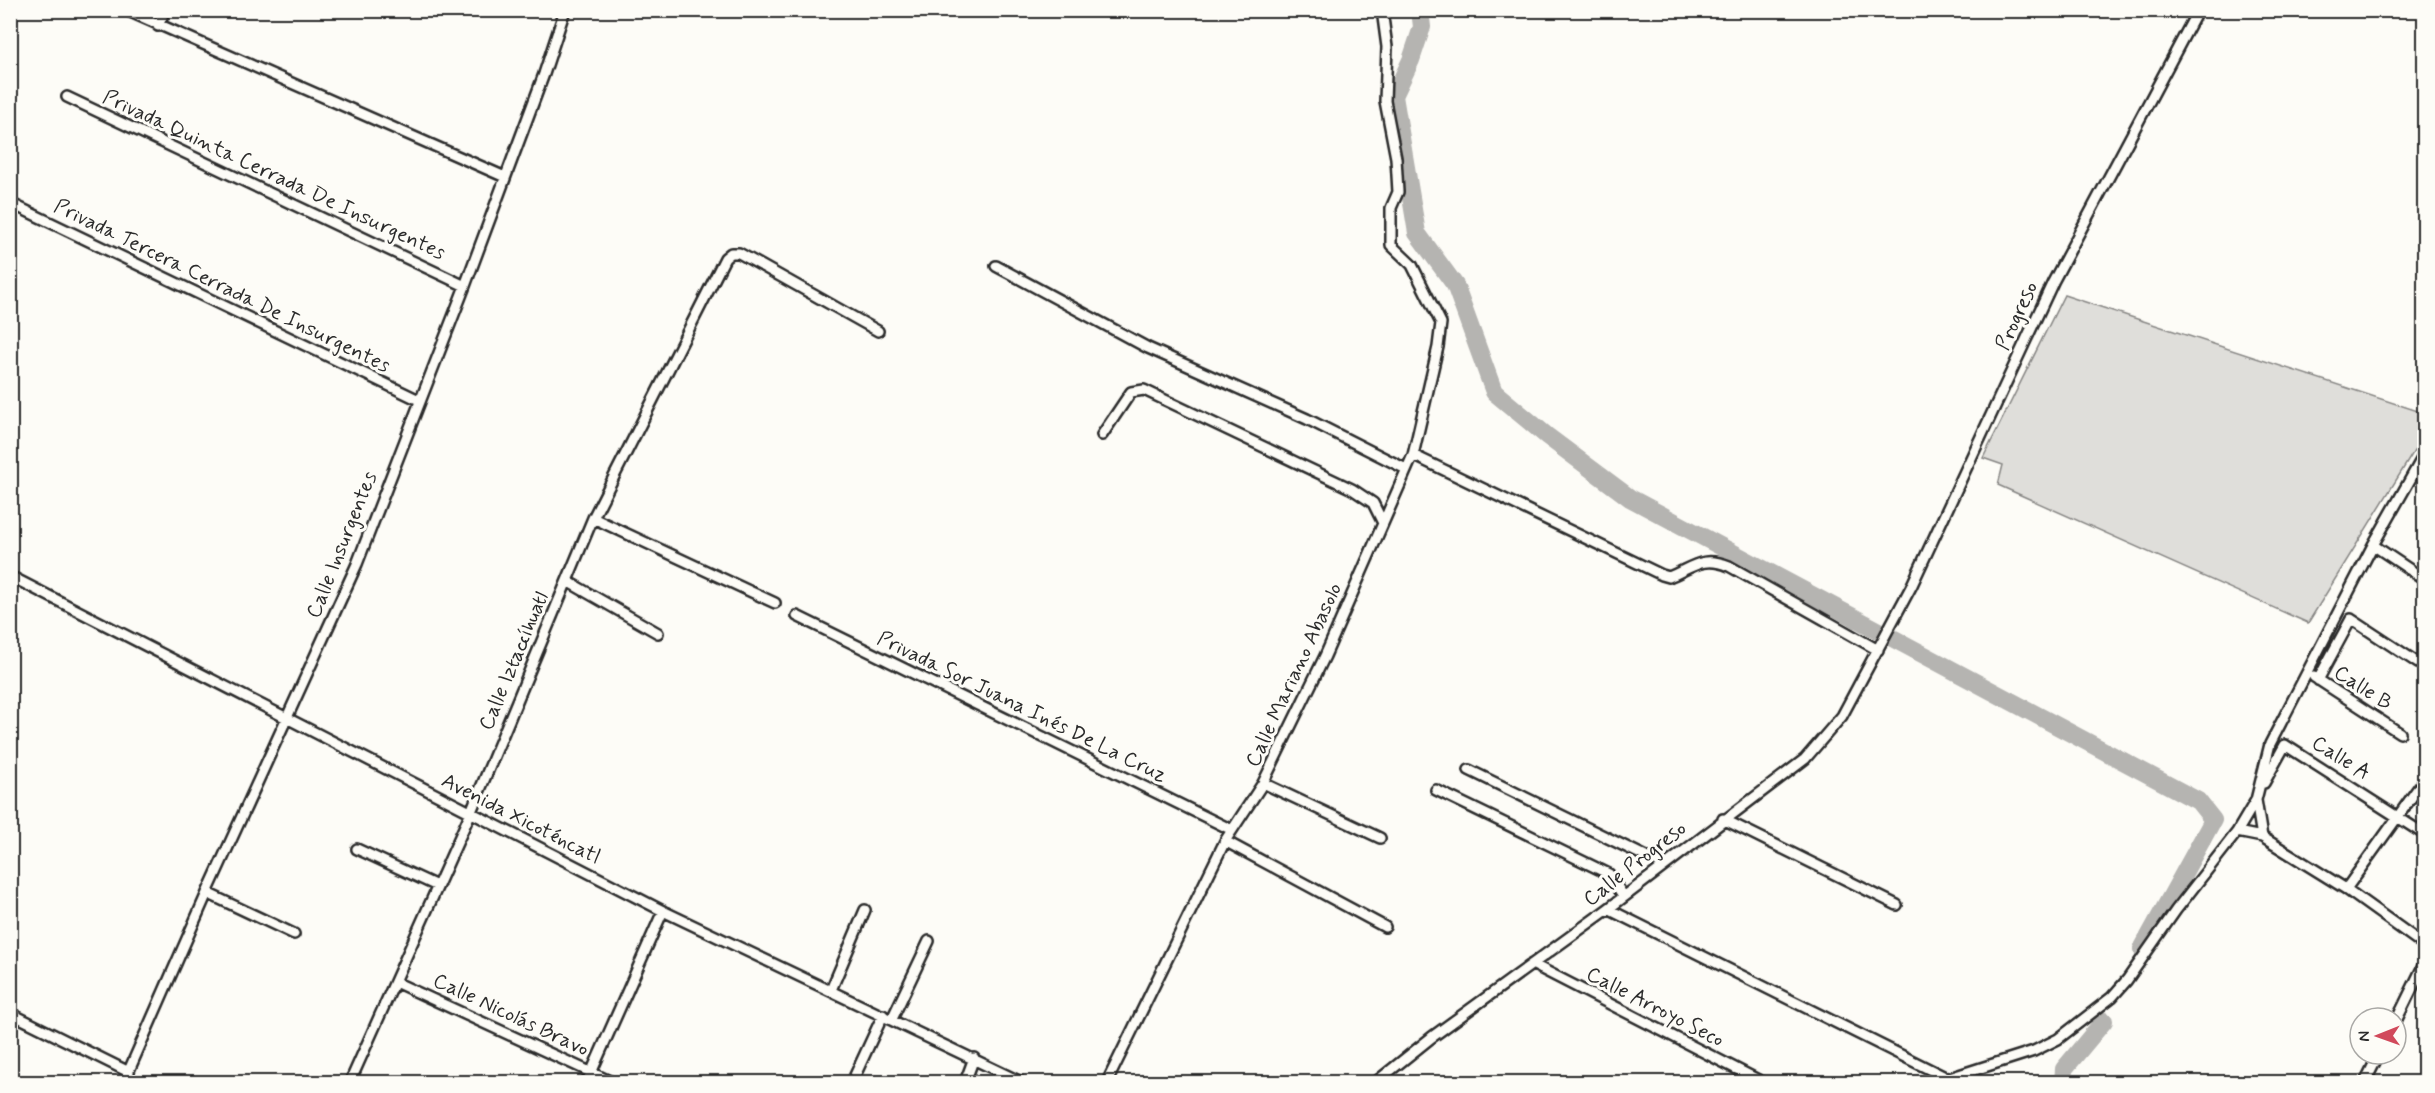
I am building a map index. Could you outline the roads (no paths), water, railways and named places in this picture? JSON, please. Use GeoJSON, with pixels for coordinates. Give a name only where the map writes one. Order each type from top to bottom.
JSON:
{"type":"FeatureCollection","features":[{"type":"Feature","properties":{"kind":"street"},"geometry":{"type":"LineString","coordinates":[[126,10],[505,177]]}},
{"type":"Feature","properties":{"kind":"street"},"geometry":{"type":"LineString","coordinates":[[158,26],[165,10]]}},
{"type":"Feature","properties":{"kind":"street","name":"Calle Insurgentes"},"geometry":{"type":"LineString","coordinates":[[124,1083],[207,893],[357,564],[418,400],[465,286],[565,10]]}},
{"type":"Feature","properties":{"kind":"street","name":"Calle Mariano Abasolo"},"geometry":{"type":"LineString","coordinates":[[1107,1083],[1226,841],[1263,783],[1325,656],[1413,455],[1438,347],[1441,323],[1412,265],[1395,251],[1390,234],[1391,208],[1398,192],[1396,158],[1385,101],[1387,47],[1382,10]]}},
{"type":"Feature","properties":{"kind":"street","name":"Progreso"},"geometry":{"type":"LineString","coordinates":[[1880,647],[1911,587],[2053,282],[2198,10]]}},
{"type":"Feature","properties":{"kind":"street","name":"Privada Quinta Cerrada De Insurgentes"},"geometry":{"type":"LineString","coordinates":[[67,97],[465,286]]}},
{"type":"Feature","properties":{"kind":"street","name":"Privada Tercera Cerrada De Insurgentes"},"geometry":{"type":"LineString","coordinates":[[10,203],[418,400]]}},
{"type":"Feature","properties":{"kind":"street","name":"Calle Iztaccíhuatl"},"geometry":{"type":"LineString","coordinates":[[350,1083],[470,814],[593,519],[725,258],[731,253],[739,253],[878,331]]}},
{"type":"Feature","properties":{"kind":"street"},"geometry":{"type":"LineString","coordinates":[[996,266],[1148,348],[1307,419],[1406,469]]}},
{"type":"Feature","properties":{"kind":"street"},"geometry":{"type":"LineString","coordinates":[[1102,435],[1131,392],[1144,390],[1352,489],[1372,503],[1383,523]]}},
{"type":"Feature","properties":{"kind":"street"},"geometry":{"type":"LineString","coordinates":[[1413,455],[1662,575],[1669,577],[1693,564],[1708,562],[1729,566],[1880,647]]}},
{"type":"Feature","properties":{"kind":"street"},"geometry":{"type":"LineString","coordinates":[[1937,1083],[2034,1051],[2058,1039],[2112,997],[2237,832],[2257,798],[2271,744],[2373,545],[2424,455]]}},
{"type":"Feature","properties":{"kind":"street"},"geometry":{"type":"LineString","coordinates":[[593,519],[775,603]]}},
{"type":"Feature","properties":{"kind":"street"},"geometry":{"type":"LineString","coordinates":[[2373,545],[2424,579]]}},
{"type":"Feature","properties":{"kind":"street","name":"Avenida Xicoténcatl"},"geometry":{"type":"LineString","coordinates":[[10,576],[663,911],[974,1058],[1021,1083]]}},
{"type":"Feature","properties":{"kind":"street"},"geometry":{"type":"LineString","coordinates":[[567,581],[658,633]]}},
{"type":"Feature","properties":{"kind":"street","name":"Privada Sor Juana Inés De La Cruz"},"geometry":{"type":"LineString","coordinates":[[796,616],[1232,830]]}},
{"type":"Feature","properties":{"kind":"street"},"geometry":{"type":"LineString","coordinates":[[2318,680],[2351,619],[2424,667]]}},
{"type":"Feature","properties":{"kind":"street","name":"Calle Progreso"},"geometry":{"type":"LineString","coordinates":[[1376,1083],[1432,1037],[1608,909],[1723,819],[1805,759],[1842,716],[1880,647]]}},
{"type":"Feature","properties":{"kind":"street","name":"Calle B"},"geometry":{"type":"LineString","coordinates":[[2307,672],[2400,734]]}},
{"type":"Feature","properties":{"kind":"street","name":"Calle A"},"geometry":{"type":"LineString","coordinates":[[2257,798],[2285,745],[2424,834]]}},
{"type":"Feature","properties":{"kind":"street"},"geometry":{"type":"LineString","coordinates":[[1469,770],[1663,865]]}},
{"type":"Feature","properties":{"kind":"street"},"geometry":{"type":"LineString","coordinates":[[2346,890],[2424,780]]}},
{"type":"Feature","properties":{"kind":"street"},"geometry":{"type":"LineString","coordinates":[[1263,783],[1380,838]]}},
{"type":"Feature","properties":{"kind":"street"},"geometry":{"type":"LineString","coordinates":[[1436,790],[1609,874],[1624,897]]}},
{"type":"Feature","properties":{"kind":"street"},"geometry":{"type":"LineString","coordinates":[[2257,798],[2262,837]]}},
{"type":"Feature","properties":{"kind":"street"},"geometry":{"type":"LineString","coordinates":[[1723,819],[1897,905]]}},
{"type":"Feature","properties":{"kind":"street"},"geometry":{"type":"LineString","coordinates":[[2237,832],[2262,837],[2346,890],[2424,945]]}},
{"type":"Feature","properties":{"kind":"street"},"geometry":{"type":"LineString","coordinates":[[1226,841],[1385,927]]}},
{"type":"Feature","properties":{"kind":"street"},"geometry":{"type":"LineString","coordinates":[[357,849],[437,886]]}},
{"type":"Feature","properties":{"kind":"street"},"geometry":{"type":"LineString","coordinates":[[207,893],[294,934]]}},
{"type":"Feature","properties":{"kind":"street"},"geometry":{"type":"LineString","coordinates":[[1608,909],[1947,1078]]}},
{"type":"Feature","properties":{"kind":"street"},"geometry":{"type":"LineString","coordinates":[[831,990],[865,910]]}},
{"type":"Feature","properties":{"kind":"street"},"geometry":{"type":"LineString","coordinates":[[587,1083],[663,911]]}},
{"type":"Feature","properties":{"kind":"street"},"geometry":{"type":"LineString","coordinates":[[852,1083],[929,941]]}},
{"type":"Feature","properties":{"kind":"street","name":"Calle Arroyo Seco"},"geometry":{"type":"LineString","coordinates":[[1532,963],[1762,1083]]}},
{"type":"Feature","properties":{"kind":"street"},"geometry":{"type":"LineString","coordinates":[[2403,1006],[2424,964]]}},
{"type":"Feature","properties":{"kind":"street","name":"Calle Nicolás Bravo"},"geometry":{"type":"LineString","coordinates":[[395,982],[612,1083]]}},
{"type":"Feature","properties":{"kind":"street"},"geometry":{"type":"LineString","coordinates":[[10,1013],[129,1072]]}},
{"type":"Feature","properties":{"kind":"street"},"geometry":{"type":"LineString","coordinates":[[965,1083],[974,1058]]}},
{"type":"Feature","properties":{"kind":"street"},"geometry":{"type":"LineString","coordinates":[[2365,1083],[2373,1066]]}},
{"type":"Feature","properties":{"kind":"waterway"},"geometry":{"type":"LineString","coordinates":[[1420,10],[1422,27],[1411,60],[1394,96],[1417,233],[1455,285],[1494,392],[1547,436],[1630,498],[2198,801],[2213,820],[2142,949]]}},
{"type":"Feature","properties":{"kind":"waterway"},"geometry":{"type":"LineString","coordinates":[[2063,1082],[2064,1069],[2104,1021]]}}]}
